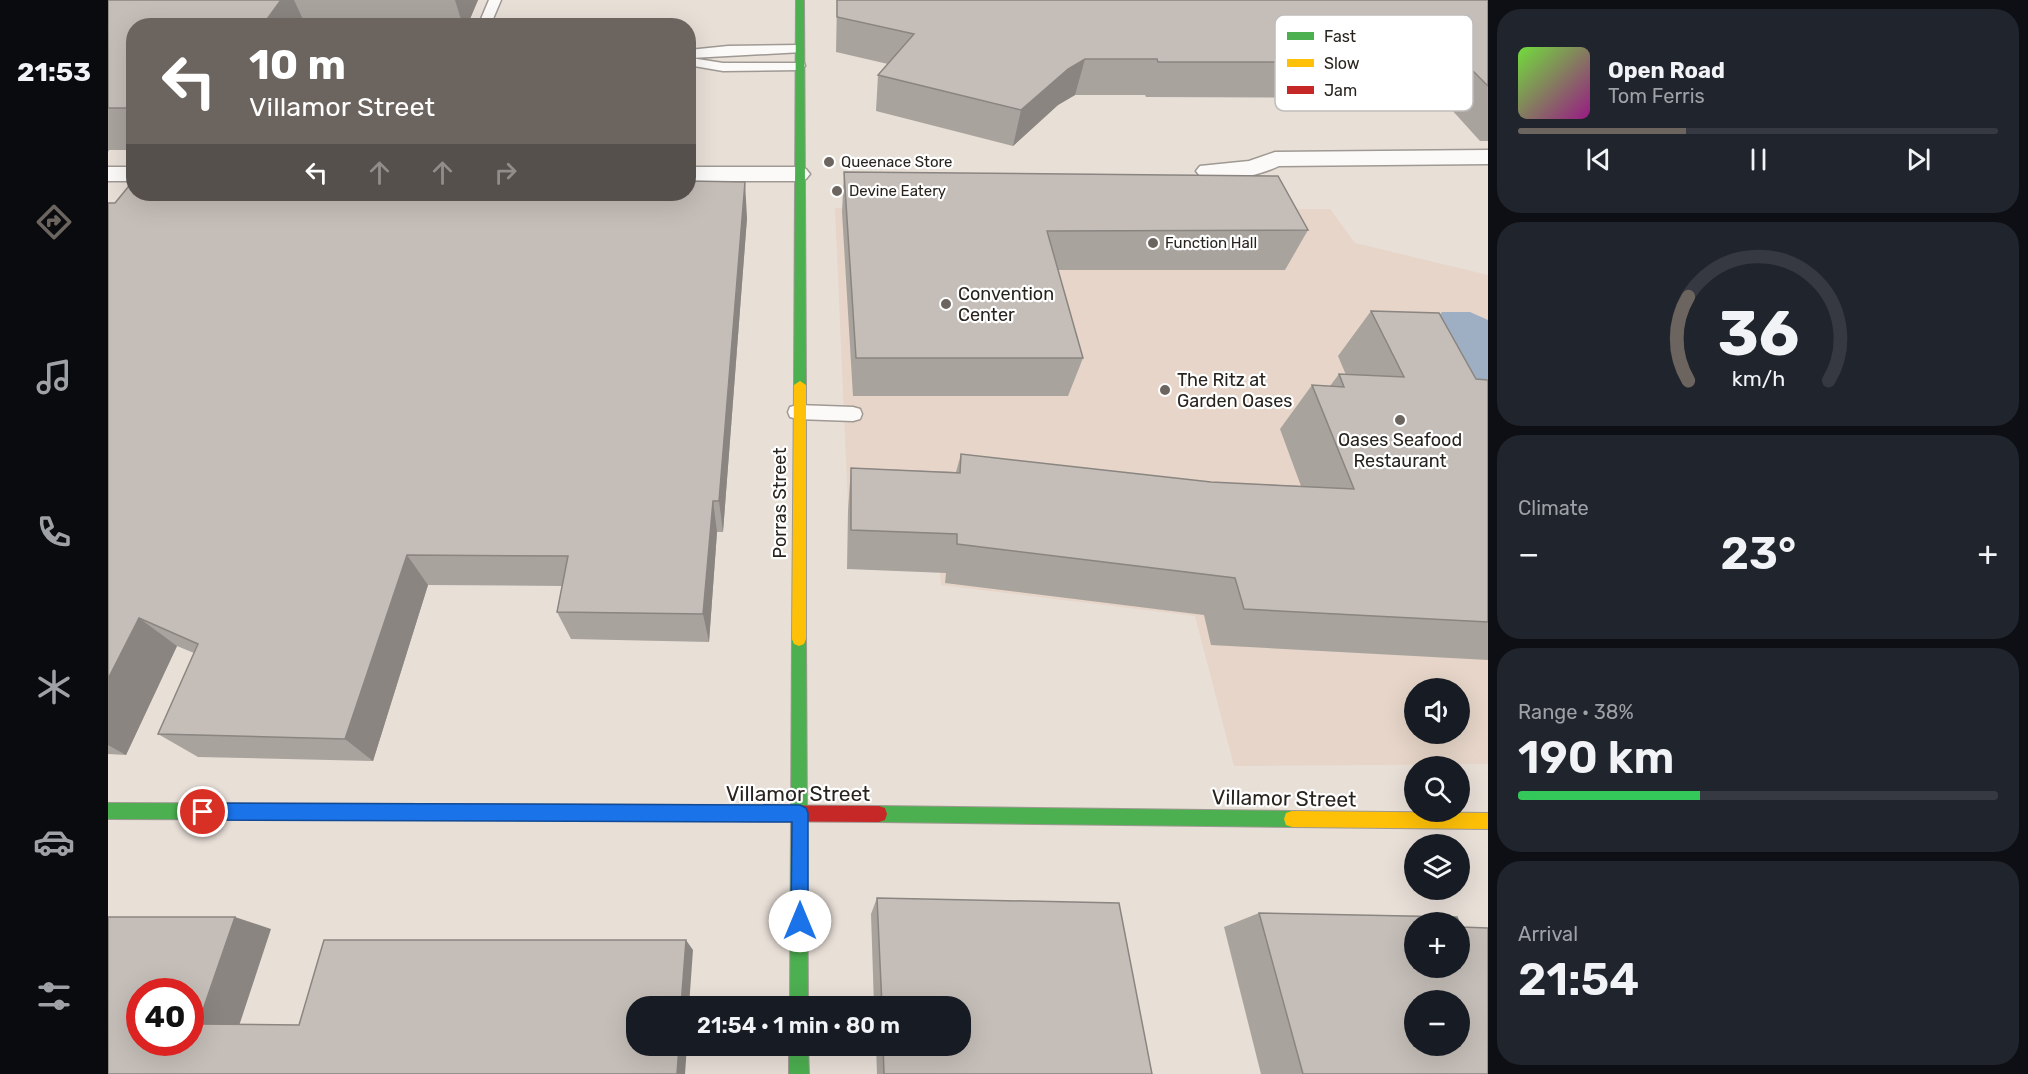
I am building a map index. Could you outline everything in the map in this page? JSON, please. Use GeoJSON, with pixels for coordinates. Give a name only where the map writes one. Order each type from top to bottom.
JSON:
{"type":"FeatureCollection","features":[{"type":"Feature","properties":{"kind":"street","name":"Porras Street"},"geometry":{"type":"LineString","coordinates":[[799,996],[797,412],[800,0]]}},
{"type":"Feature","properties":{"kind":"street"},"geometry":{"type":"LineString","coordinates":[[1208,171],[1247,170],[1275,159],[1488,157]]}},
{"type":"Feature","properties":{"kind":"street"},"geometry":{"type":"LineString","coordinates":[[108,174],[126,174]]}},
{"type":"Feature","properties":{"kind":"street"},"geometry":{"type":"LineString","coordinates":[[696,174],[798,174]]}},
{"type":"Feature","properties":{"kind":"street","name":"Villamor Street"},"geometry":{"type":"LineString","coordinates":[[108,811],[800,813],[1488,821]]}},
{"type":"Feature","properties":{"kind":"street"},"geometry":{"type":"LineString","coordinates":[[799,1056],[799,1074]]}},
{"type":"Feature","properties":{"kind":"lane"},"geometry":{"type":"LineString","coordinates":[[487,18],[495,0]]}},
{"type":"Feature","properties":{"kind":"lane"},"geometry":{"type":"LineString","coordinates":[[696,53],[728,50],[799,49]]}},
{"type":"Feature","properties":{"kind":"lane"},"geometry":{"type":"LineString","coordinates":[[696,62],[723,67],[799,66]]}},
{"type":"Feature","properties":{"kind":"lane"},"geometry":{"type":"LineString","coordinates":[[797,412],[853,414]]}},
{"type":"Feature","properties":{"kind":"shaded area","name":"The Ritz at Garden Oases"},"geometry":{"type":"Polygon","coordinates":[[[835,208],[1330,209],[1355,243],[1488,275],[1488,764],[1470,764],[1470,756],[1404,756],[1404,765],[1234,766],[1195,616],[941,585],[933,506],[848,507],[835,208]]]}},
{"type":"Feature","properties":{"kind":"water"},"geometry":{"type":"Polygon","coordinates":[[[1442,312],[1470,312],[1488,320],[1488,400],[1426,332],[1442,312]]]}},
{"type":"Feature","properties":{"kind":"building"},"geometry":{"type":"Polygon","coordinates":[[[108,0],[281,0],[268,18],[126,18],[126,108],[108,108],[108,0]]]}},
{"type":"Feature","properties":{"kind":"building"},"geometry":{"type":"Polygon","coordinates":[[[837,0],[1488,0],[1488,86],[1473,71],[1473,15],[1275,15],[1275,62],[1158,62],[1157,59],[1085,59],[1068,69],[1021,110],[878,75],[914,34],[837,17],[837,0]]]}},
{"type":"Feature","properties":{"kind":"building"},"geometry":{"type":"Polygon","coordinates":[[[844,172],[1278,176],[1308,230],[1047,231],[1083,358],[856,358],[844,172]]]}},
{"type":"Feature","properties":{"kind":"building"},"geometry":{"type":"Polygon","coordinates":[[[696,181],[745,182],[719,501],[713,501],[703,614],[557,612],[568,556],[407,555],[345,739],[158,734],[198,644],[139,618],[108,679],[108,203],[115,203],[126,190],[126,201],[696,201],[696,181]]]}},
{"type":"Feature","properties":{"kind":"building"},"geometry":{"type":"Polygon","coordinates":[[[1371,311],[1439,313],[1476,379],[1488,380],[1488,622],[1244,609],[1235,578],[957,544],[957,534],[851,530],[851,468],[960,473],[961,454],[1211,482],[1354,489],[1312,385],[1344,387],[1339,374],[1404,377],[1371,311]]]}},
{"type":"Feature","properties":{"kind":"building"},"geometry":{"type":"Polygon","coordinates":[[[877,898],[1119,903],[1152,1074],[884,1074],[883,1056],[971,1056],[971,996],[882,996],[877,898]]]}},
{"type":"Feature","properties":{"kind":"building"},"geometry":{"type":"Polygon","coordinates":[[[1259,913],[1404,916],[1404,978],[1470,978],[1470,927],[1488,928],[1488,1074],[1303,1074],[1259,913]]]}},
{"type":"Feature","properties":{"kind":"building"},"geometry":{"type":"Polygon","coordinates":[[[108,917],[235,917],[204,1007],[204,978],[126,978],[126,1056],[204,1056],[204,1024],[299,1025],[324,940],[686,940],[682,996],[626,996],[626,1056],[678,1056],[677,1074],[108,1074],[108,917]]]}},
{"type":"Feature","properties":{"kind":"traffic: fast"},"geometry":{"type":"LineString","coordinates":[[800,0],[800,385]]}},
{"type":"Feature","properties":{"kind":"traffic: fast"},"geometry":{"type":"LineString","coordinates":[[799,639],[799,996]]}},
{"type":"Feature","properties":{"kind":"traffic: fast"},"geometry":{"type":"LineString","coordinates":[[108,811],[731,813]]}},
{"type":"Feature","properties":{"kind":"traffic: fast"},"geometry":{"type":"LineString","coordinates":[[879,814],[1292,819]]}},
{"type":"Feature","properties":{"kind":"traffic: fast"},"geometry":{"type":"LineString","coordinates":[[799,1056],[799,1074]]}},
{"type":"Feature","properties":{"kind":"traffic: slow"},"geometry":{"type":"LineString","coordinates":[[799,639],[800,385]]}},
{"type":"Feature","properties":{"kind":"traffic: slow"},"geometry":{"type":"LineString","coordinates":[[1292,819],[1488,821]]}},
{"type":"Feature","properties":{"kind":"traffic: jam"},"geometry":{"type":"LineString","coordinates":[[731,813],[879,814]]}},
{"type":"Feature","properties":{"kind":"place","name":"Queenace Store"},"geometry":{"type":"Point","coordinates":[829,162]}},
{"type":"Feature","properties":{"kind":"place","name":"Devine Eatery"},"geometry":{"type":"Point","coordinates":[837,191]}},
{"type":"Feature","properties":{"kind":"place","name":"Function Hall"},"geometry":{"type":"Point","coordinates":[1153,243]}},
{"type":"Feature","properties":{"kind":"place","name":"Convention Center"},"geometry":{"type":"Point","coordinates":[946,304]}},
{"type":"Feature","properties":{"kind":"place","name":"The Ritz at Garden Oases"},"geometry":{"type":"Point","coordinates":[1165,390]}},
{"type":"Feature","properties":{"kind":"place","name":"Oases Seafood Restaurant"},"geometry":{"type":"Point","coordinates":[1400,420]}},
{"type":"Feature","properties":{"kind":"route"},"geometry":{"type":"LineString","coordinates":[[203,812],[800,813],[800,921]]}}]}
